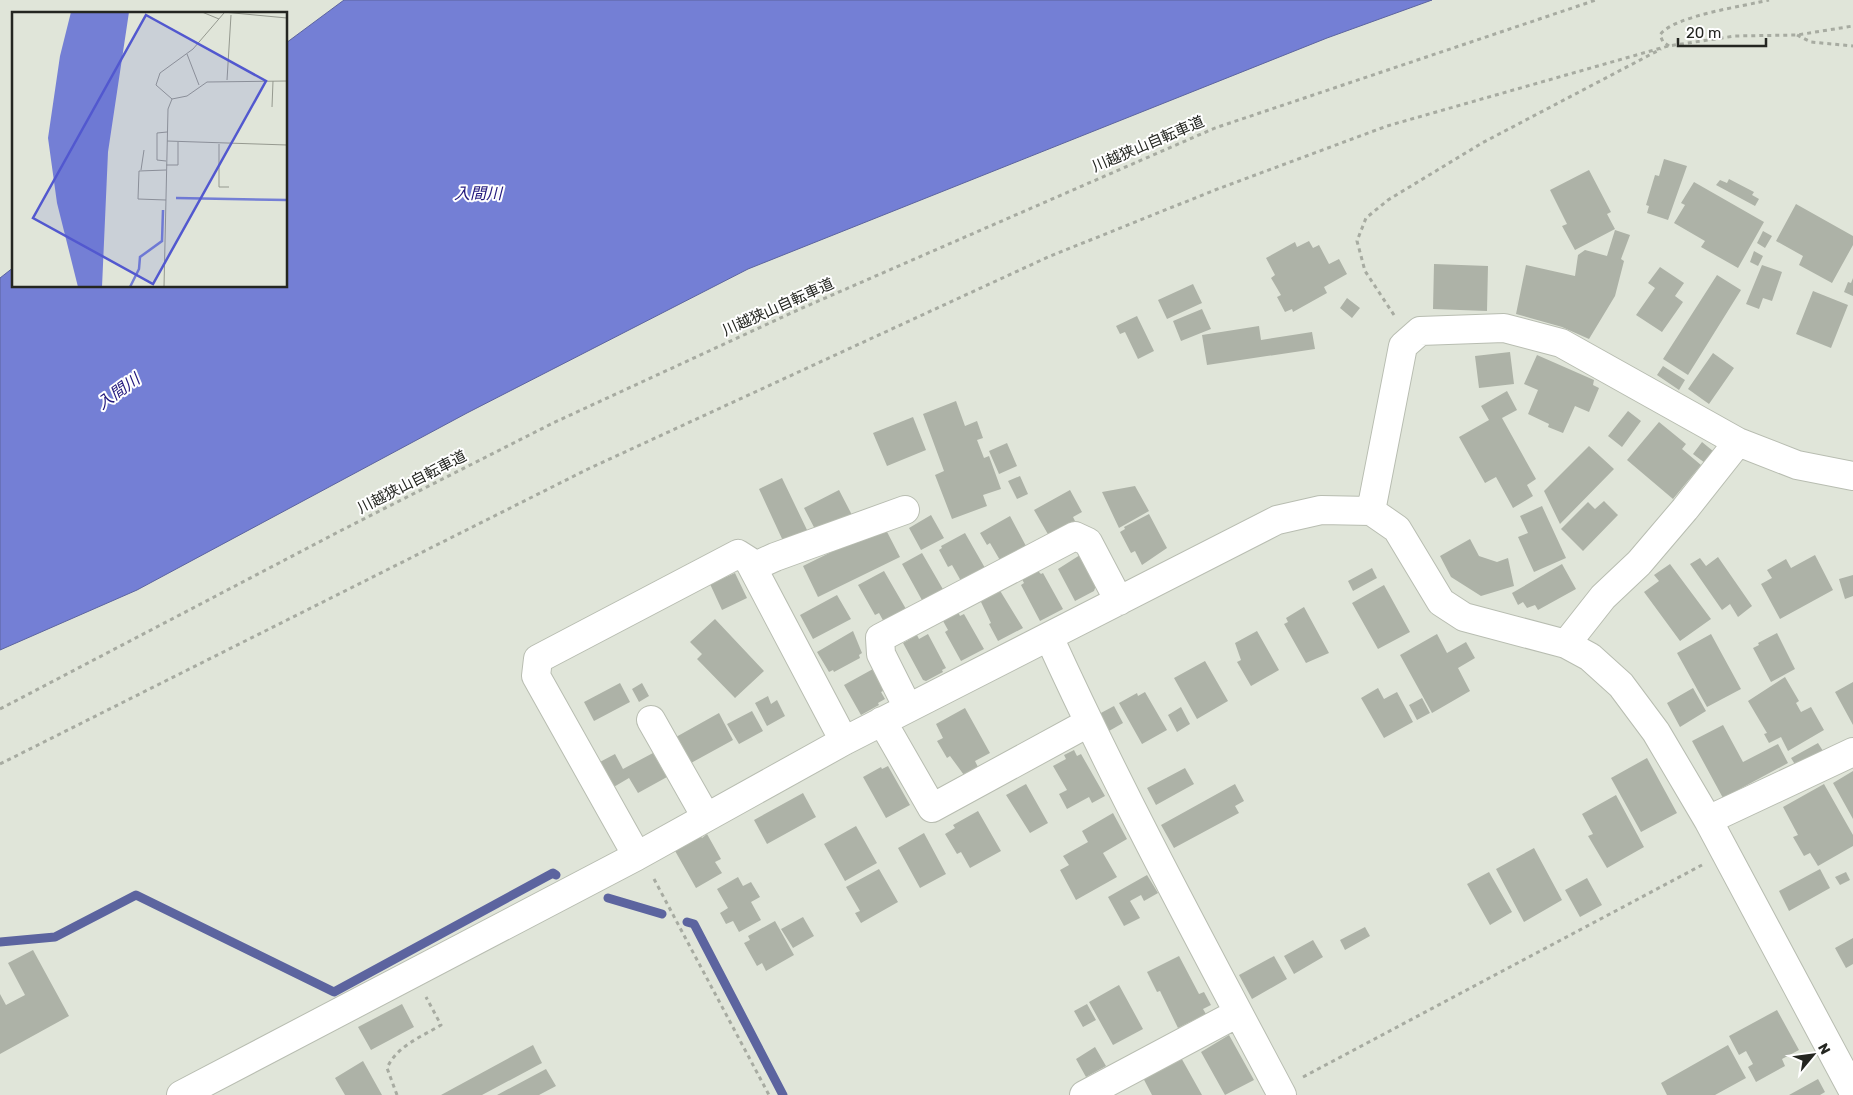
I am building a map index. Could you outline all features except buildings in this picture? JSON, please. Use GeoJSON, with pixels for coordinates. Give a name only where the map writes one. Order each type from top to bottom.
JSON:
{"type":"FeatureCollection","features":[{"type":"Feature","properties":{"kind":"street"},"geometry":{"type":"LineString","coordinates":[[1371,510],[1403,346],[1420,331],[1504,328],[1561,343],[1738,442],[1797,465],[1853,476]]}},
{"type":"Feature","properties":{"kind":"street"},"geometry":{"type":"LineString","coordinates":[[1566,644],[1603,597],[1639,563],[1686,509],[1738,442]]}},
{"type":"Feature","properties":{"kind":"street"},"geometry":{"type":"LineString","coordinates":[[753,567],[775,557],[905,510]]}},
{"type":"Feature","properties":{"kind":"street"},"geometry":{"type":"LineString","coordinates":[[181,1095],[639,855],[882,721],[1278,520],[1321,510],[1371,510],[1397,529],[1441,602],[1464,618],[1566,644],[1590,657],[1621,685],[1656,732],[1708,820],[1853,1091]]}},
{"type":"Feature","properties":{"kind":"street"},"geometry":{"type":"LineString","coordinates":[[908,708],[881,654],[880,638],[1075,536],[1088,542],[1119,601]]}},
{"type":"Feature","properties":{"kind":"street"},"geometry":{"type":"LineString","coordinates":[[639,855],[536,676],[538,659],[738,554],[749,561],[753,567],[844,741]]}},
{"type":"Feature","properties":{"kind":"street"},"geometry":{"type":"LineString","coordinates":[[1049,637],[1088,722],[1238,1013],[1281,1092]]}},
{"type":"Feature","properties":{"kind":"street"},"geometry":{"type":"LineString","coordinates":[[651,720],[706,817]]}},
{"type":"Feature","properties":{"kind":"street"},"geometry":{"type":"LineString","coordinates":[[882,721],[932,808],[1088,722]]}},
{"type":"Feature","properties":{"kind":"street"},"geometry":{"type":"LineString","coordinates":[[1708,820],[1853,752]]}},
{"type":"Feature","properties":{"kind":"street"},"geometry":{"type":"LineString","coordinates":[[1084,1095],[1238,1013]]}},
{"type":"Feature","properties":{"kind":"path","name":"川越狭山自転車道"},"geometry":{"type":"LineString","coordinates":[[0,709],[342,530],[553,423],[818,301],[1215,128],[1596,0]]}},
{"type":"Feature","properties":{"kind":"path"},"geometry":{"type":"LineString","coordinates":[[1668,46],[1663,42],[1660,35],[1663,30],[1678,21],[1769,0]]}},
{"type":"Feature","properties":{"kind":"path"},"geometry":{"type":"LineString","coordinates":[[0,764],[588,469],[1048,257],[1215,190],[1387,126],[1668,46],[1735,36],[1797,35],[1853,26]]}},
{"type":"Feature","properties":{"kind":"path"},"geometry":{"type":"LineString","coordinates":[[1797,35],[1811,42],[1853,46]]}},
{"type":"Feature","properties":{"kind":"path"},"geometry":{"type":"LineString","coordinates":[[1403,346],[1394,315],[1365,271],[1357,241],[1366,218],[1388,200],[1482,143],[1668,46]]}},
{"type":"Feature","properties":{"kind":"path"},"geometry":{"type":"LineString","coordinates":[[1281,1092],[1725,853]]}},
{"type":"Feature","properties":{"kind":"path"},"geometry":{"type":"LineString","coordinates":[[639,855],[769,1095]]}},
{"type":"Feature","properties":{"kind":"path"},"geometry":{"type":"LineString","coordinates":[[397,1095],[387,1068],[392,1058],[398,1051],[442,1025],[414,974]]}},
{"type":"Feature","properties":{"kind":"water","name":"入間川"},"geometry":{"type":"Polygon","coordinates":[[[344,0],[1432,0],[1327,38],[748,269],[467,413],[137,590],[0,650],[0,278],[12,269],[12,288],[288,288],[288,42],[344,0]]]}},
{"type":"Feature","properties":{"kind":"waterway"},"geometry":{"type":"LineString","coordinates":[[0,942],[55,937],[136,895],[334,992],[553,873],[556,875]]}},
{"type":"Feature","properties":{"kind":"waterway"},"geometry":{"type":"LineString","coordinates":[[608,898],[662,914]]}},
{"type":"Feature","properties":{"kind":"waterway"},"geometry":{"type":"LineString","coordinates":[[687,922],[694,924],[783,1095]]}}]}
